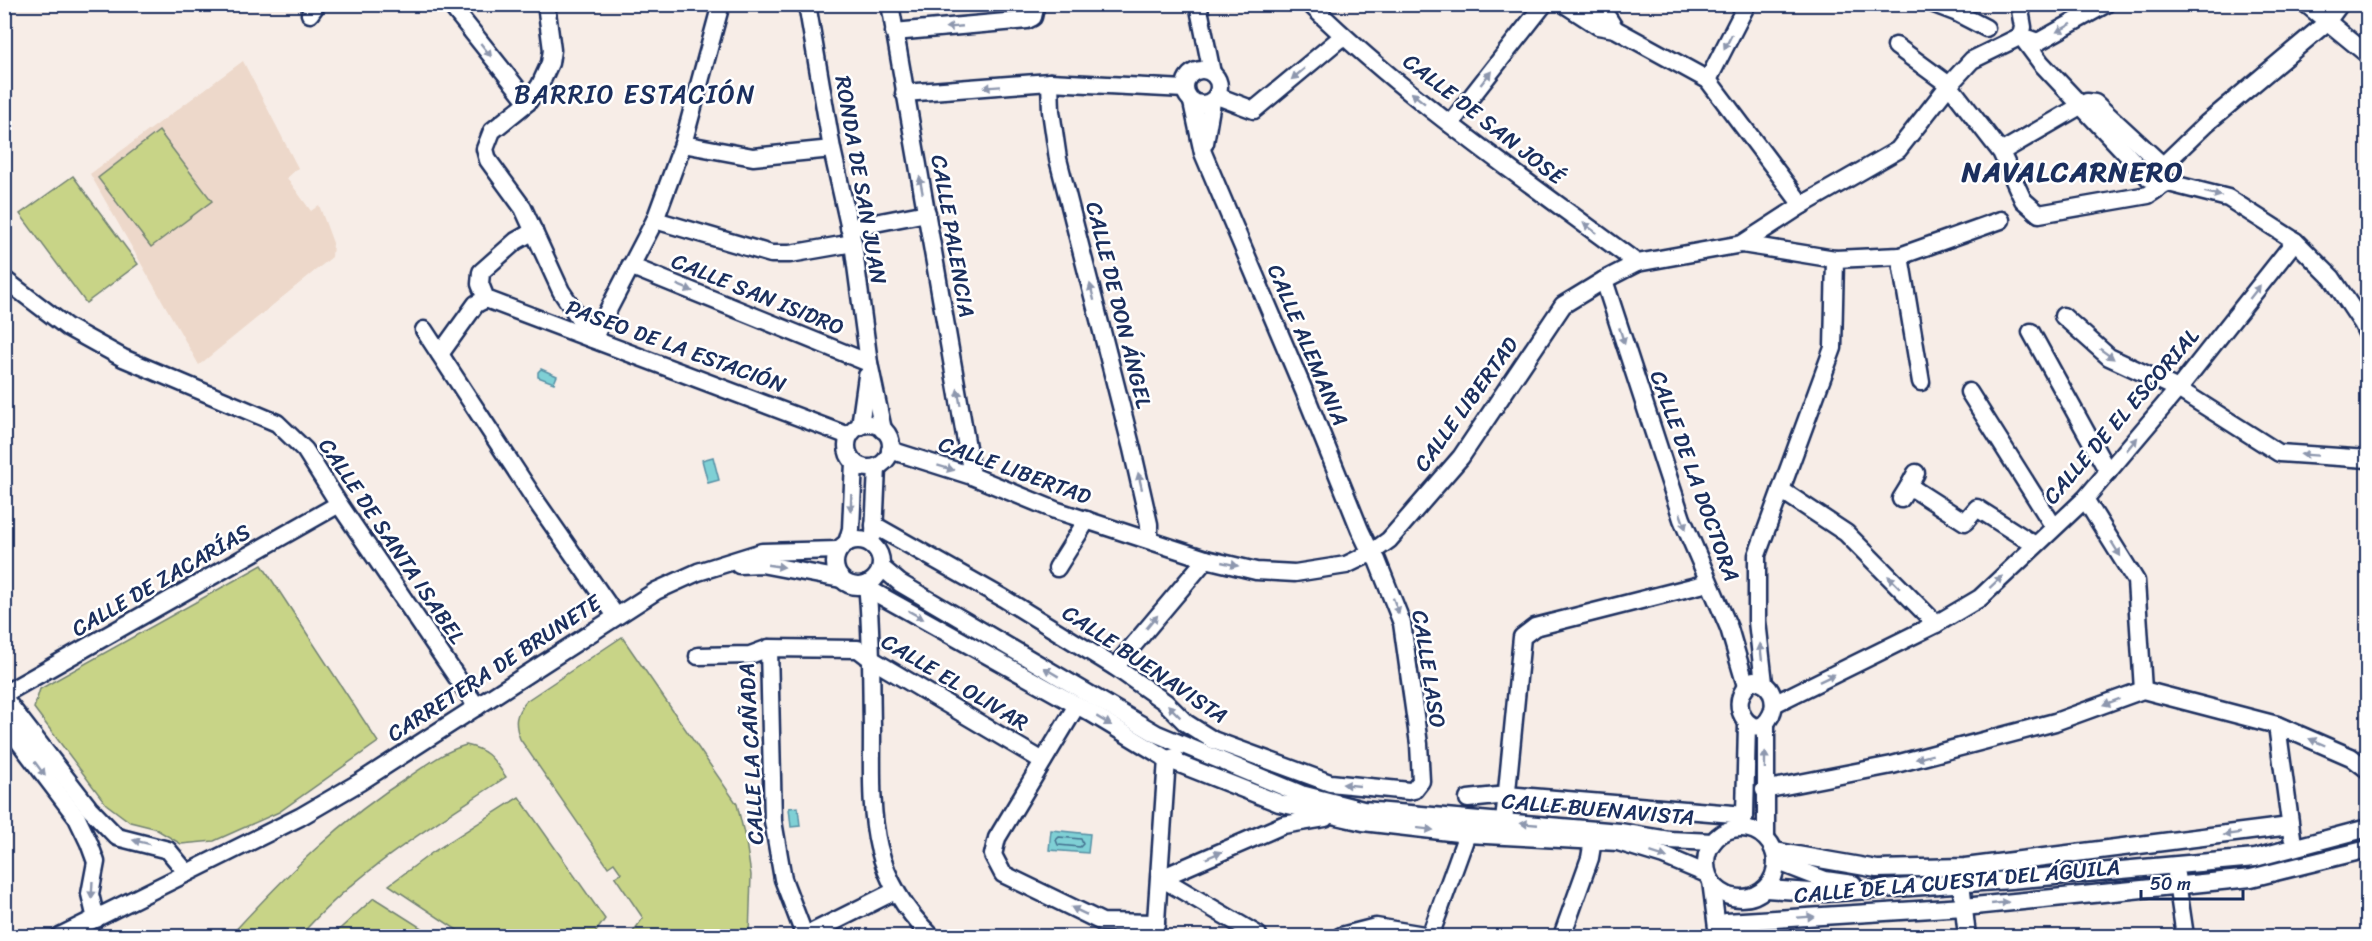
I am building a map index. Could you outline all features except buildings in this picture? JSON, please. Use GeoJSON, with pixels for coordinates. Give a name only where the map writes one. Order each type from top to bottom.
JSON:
{"type":"FeatureCollection","features":[{"type":"Feature","properties":{"kind":"street"},"geometry":{"type":"LineString","coordinates":[[450,4],[528,102]]}},
{"type":"Feature","properties":{"kind":"street"},"geometry":{"type":"LineString","coordinates":[[546,4],[552,50],[550,63],[540,85],[528,102],[492,131],[484,149],[488,160],[523,208],[561,291],[592,339],[655,220],[683,144],[721,4]]}},
{"type":"Feature","properties":{"kind":"street","name":"RONDA DE SAN JUAN"},"geometry":{"type":"LineString","coordinates":[[807,4],[832,149],[851,235],[869,363],[883,429],[888,436],[891,450]]}},
{"type":"Feature","properties":{"kind":"street","name":"CALLE PALENCIA"},"geometry":{"type":"LineString","coordinates":[[890,4],[972,476]]}},
{"type":"Feature","properties":{"kind":"street"},"geometry":{"type":"LineString","coordinates":[[1197,4],[1212,73]]}},
{"type":"Feature","properties":{"kind":"street","name":"CALLE DE SAN JOSÉ"},"geometry":{"type":"LineString","coordinates":[[1310,4],[1343,36],[1450,124],[1637,263]]}},
{"type":"Feature","properties":{"kind":"street"},"geometry":{"type":"LineString","coordinates":[[1450,124],[1544,4]]}},
{"type":"Feature","properties":{"kind":"street"},"geometry":{"type":"LineString","coordinates":[[1564,4],[1598,26],[1615,29],[1708,80],[1802,205]]}},
{"type":"Feature","properties":{"kind":"street"},"geometry":{"type":"LineString","coordinates":[[1593,4],[1608,18],[1615,29]]}},
{"type":"Feature","properties":{"kind":"street"},"geometry":{"type":"LineString","coordinates":[[1708,80],[1747,4]]}},
{"type":"Feature","properties":{"kind":"street"},"geometry":{"type":"LineString","coordinates":[[1934,4],[1986,28]]}},
{"type":"Feature","properties":{"kind":"street"},"geometry":{"type":"LineString","coordinates":[[2019,4],[2023,27],[2021,36],[2041,63],[2082,106]]}},
{"type":"Feature","properties":{"kind":"street"},"geometry":{"type":"LineString","coordinates":[[2306,4],[2367,56]]}},
{"type":"Feature","properties":{"kind":"street"},"geometry":{"type":"LineString","coordinates":[[1896,46],[1949,85],[2001,152],[2023,200],[2039,214],[2148,195],[2207,123],[2326,23],[2340,4]]}},
{"type":"Feature","properties":{"kind":"street"},"geometry":{"type":"LineString","coordinates":[[2021,36],[2038,42],[2099,7]]}},
{"type":"Feature","properties":{"kind":"street"},"geometry":{"type":"LineString","coordinates":[[894,32],[1027,20],[1034,11]]}},
{"type":"Feature","properties":{"kind":"street"},"geometry":{"type":"LineString","coordinates":[[1188,95],[1186,81],[1191,73],[1201,29]]}},
{"type":"Feature","properties":{"kind":"street"},"geometry":{"type":"LineString","coordinates":[[904,93],[1050,82],[1188,95],[1201,105],[1214,99],[1254,110],[1343,36]]}},
{"type":"Feature","properties":{"kind":"street","name":"CALLE LIBERTAD"},"geometry":{"type":"LineString","coordinates":[[891,450],[972,476],[1055,510],[1206,559],[1256,571],[1295,573],[1346,565],[1371,553],[1389,540],[1461,458],[1563,305],[1637,263],[1742,244],[1802,205],[1898,150],[1949,85],[1972,60],[2021,36]]}},
{"type":"Feature","properties":{"kind":"street"},"geometry":{"type":"LineString","coordinates":[[1191,73],[1201,70],[1212,73],[1217,78],[1220,88],[1214,99],[1203,153]]}},
{"type":"Feature","properties":{"kind":"street","name":"CALLE DE DON ÁNGEL"},"geometry":{"type":"LineString","coordinates":[[1050,82],[1051,111],[1058,159],[1135,460],[1149,524],[1149,539]]}},
{"type":"Feature","properties":{"kind":"street","name":"CALLE ALEMANIA"},"geometry":{"type":"LineString","coordinates":[[1188,95],[1203,153],[1371,553]]}},
{"type":"Feature","properties":{"kind":"street"},"geometry":{"type":"LineString","coordinates":[[2001,152],[2088,102],[2095,103],[2161,164],[2161,178]]}},
{"type":"Feature","properties":{"kind":"street"},"geometry":{"type":"LineString","coordinates":[[683,144],[753,157],[832,149]]}},
{"type":"Feature","properties":{"kind":"street"},"geometry":{"type":"LineString","coordinates":[[2161,178],[2228,198],[2295,241],[2332,278],[2362,323],[2367,335]]}},
{"type":"Feature","properties":{"kind":"street"},"geometry":{"type":"LineString","coordinates":[[655,220],[771,254],[790,254],[927,213]]}},
{"type":"Feature","properties":{"kind":"street"},"geometry":{"type":"LineString","coordinates":[[1742,244],[1834,260],[1900,256],[2001,220]]}},
{"type":"Feature","properties":{"kind":"street"},"geometry":{"type":"LineString","coordinates":[[440,354],[476,304],[486,299],[480,284],[481,272],[516,241],[534,231]]}},
{"type":"Feature","properties":{"kind":"street","name":"CALLE DE EL ESCORIAL"},"geometry":{"type":"LineString","coordinates":[[1774,704],[1936,624],[1980,598],[2085,499],[2178,389],[2295,241]]}},
{"type":"Feature","properties":{"kind":"street"},"geometry":{"type":"LineString","coordinates":[[1900,256],[1921,382]]}},
{"type":"Feature","properties":{"kind":"street"},"geometry":{"type":"LineString","coordinates":[[1764,683],[1757,621],[1757,555],[1833,348],[1834,260]]}},
{"type":"Feature","properties":{"kind":"street","name":"CALLE SAN ISIDRO"},"geometry":{"type":"LineString","coordinates":[[630,266],[869,363]]}},
{"type":"Feature","properties":{"kind":"street","name":"CALLE DE SANTA ISABEL"},"geometry":{"type":"LineString","coordinates":[[4,279],[67,327],[123,358],[277,423],[305,450],[477,707]]}},
{"type":"Feature","properties":{"kind":"street","name":"CALLE DE LA DOCTORA"},"geometry":{"type":"LineString","coordinates":[[1604,280],[1682,519],[1729,628],[1746,686]]}},
{"type":"Feature","properties":{"kind":"street","name":"PASEO DE LA ESTACIÓN"},"geometry":{"type":"LineString","coordinates":[[486,299],[592,339],[855,431]]}},
{"type":"Feature","properties":{"kind":"street"},"geometry":{"type":"LineString","coordinates":[[2063,316],[2109,357],[2178,389],[2279,453],[2367,459]]}},
{"type":"Feature","properties":{"kind":"street"},"geometry":{"type":"LineString","coordinates":[[424,330],[536,501],[621,612]]}},
{"type":"Feature","properties":{"kind":"street"},"geometry":{"type":"LineString","coordinates":[[2031,332],[2108,472]]}},
{"type":"Feature","properties":{"kind":"street","name":"RONDA DE SAN JUAN"},"geometry":{"type":"LineString","coordinates":[[843,546],[851,529],[854,462],[848,454],[847,443],[855,431],[869,363]]}},
{"type":"Feature","properties":{"kind":"street"},"geometry":{"type":"LineString","coordinates":[[1969,392],[2054,527]]}},
{"type":"Feature","properties":{"kind":"street"},"geometry":{"type":"LineString","coordinates":[[855,431],[869,424],[883,429]]}},
{"type":"Feature","properties":{"kind":"street"},"geometry":{"type":"LineString","coordinates":[[854,462],[862,467],[877,467],[884,462],[891,450]]}},
{"type":"Feature","properties":{"kind":"street"},"geometry":{"type":"LineString","coordinates":[[875,547],[877,467]]}},
{"type":"Feature","properties":{"kind":"street"},"geometry":{"type":"LineString","coordinates":[[1909,486],[1965,522],[1977,508],[2035,545]]}},
{"type":"Feature","properties":{"kind":"street"},"geometry":{"type":"LineString","coordinates":[[1781,490],[1846,533],[1936,624]]}},
{"type":"Feature","properties":{"kind":"street"},"geometry":{"type":"LineString","coordinates":[[2085,499],[2136,581],[2144,690]]}},
{"type":"Feature","properties":{"kind":"street","name":"CALLE DE ZACARÍAS"},"geometry":{"type":"LineString","coordinates":[[4,696],[339,504]]}},
{"type":"Feature","properties":{"kind":"street"},"geometry":{"type":"LineString","coordinates":[[1057,568],[1087,520]]}},
{"type":"Feature","properties":{"kind":"street","name":"CALLE BUENAVISTA"},"geometry":{"type":"LineString","coordinates":[[874,525],[1003,597],[1115,667],[1165,702],[1186,723],[1213,740],[1330,783],[1409,791]]}},
{"type":"Feature","properties":{"kind":"street"},"geometry":{"type":"LineString","coordinates":[[862,540],[875,547],[879,553],[881,567],[876,577],[867,584],[853,586],[841,579],[835,565],[843,546],[862,540]]}},
{"type":"Feature","properties":{"kind":"street","name":"CARRETERA DE BRUNETE"},"geometry":{"type":"LineString","coordinates":[[60,936],[300,817],[360,782],[656,591],[717,565],[762,552],[843,546]]}},
{"type":"Feature","properties":{"kind":"street","name":"CALLE LASO"},"geometry":{"type":"LineString","coordinates":[[1371,553],[1377,560],[1401,623],[1419,744],[1421,781],[1414,790],[1409,791]]}},
{"type":"Feature","properties":{"kind":"street"},"geometry":{"type":"LineString","coordinates":[[1115,667],[1206,559]]}},
{"type":"Feature","properties":{"kind":"street","name":"CARRETERA DE BRUNETE"},"geometry":{"type":"LineString","coordinates":[[717,565],[761,564],[841,579]]}},
{"type":"Feature","properties":{"kind":"street","name":"CALLE BUENAVISTA"},"geometry":{"type":"LineString","coordinates":[[881,567],[900,583],[1157,734],[1301,794],[1363,810],[1620,832],[1669,840],[1713,842]]}},
{"type":"Feature","properties":{"kind":"street"},"geometry":{"type":"LineString","coordinates":[[1504,822],[1522,637],[1535,627],[1708,583]]}},
{"type":"Feature","properties":{"kind":"street"},"geometry":{"type":"LineString","coordinates":[[867,584],[871,659],[872,815],[879,850],[895,891],[911,916],[930,936]]}},
{"type":"Feature","properties":{"kind":"street","name":"CALLE BUENAVISTA"},"geometry":{"type":"LineString","coordinates":[[867,584],[874,592],[1077,705],[1167,759],[1279,803],[1333,816],[1467,834],[1618,842],[1664,856],[1709,878]]}},
{"type":"Feature","properties":{"kind":"street"},"geometry":{"type":"LineString","coordinates":[[1729,628],[1757,621]]}},
{"type":"Feature","properties":{"kind":"street","name":"CALLE EL OLIVAR"},"geometry":{"type":"LineString","coordinates":[[698,656],[750,656],[769,648],[858,649],[871,659],[1043,761]]}},
{"type":"Feature","properties":{"kind":"street","name":"CALLE LA CAÑADA"},"geometry":{"type":"LineString","coordinates":[[769,648],[772,821],[783,879],[802,929],[806,933],[811,933],[895,891]]}},
{"type":"Feature","properties":{"kind":"street"},"geometry":{"type":"LineString","coordinates":[[1709,878],[1721,893],[1734,898],[1755,896],[1766,889],[1774,876],[1764,790],[1766,724],[1772,715],[1774,704],[1772,692],[1764,683],[1754,680],[1739,695],[1740,712],[1747,723],[1742,822]]}},
{"type":"Feature","properties":{"kind":"street"},"geometry":{"type":"LineString","coordinates":[[1764,790],[1892,765],[2055,722],[2144,690],[2277,725],[2351,757],[2367,771]]}},
{"type":"Feature","properties":{"kind":"street"},"geometry":{"type":"LineString","coordinates":[[4,696],[89,808],[117,837],[168,850],[188,873]]}},
{"type":"Feature","properties":{"kind":"street"},"geometry":{"type":"LineString","coordinates":[[1077,705],[997,838],[993,855],[1003,874],[1102,922],[1156,930],[1167,759]]}},
{"type":"Feature","properties":{"kind":"street"},"geometry":{"type":"LineString","coordinates":[[4,722],[77,818],[96,862],[90,894],[96,919]]}},
{"type":"Feature","properties":{"kind":"street"},"geometry":{"type":"LineString","coordinates":[[1747,723],[1757,727],[1766,724]]}},
{"type":"Feature","properties":{"kind":"street"},"geometry":{"type":"LineString","coordinates":[[2277,725],[2293,847]]}},
{"type":"Feature","properties":{"kind":"street","name":"CALLE BUENAVISTA"},"geometry":{"type":"LineString","coordinates":[[1167,759],[1179,756],[1278,793],[1301,794]]}},
{"type":"Feature","properties":{"kind":"street","name":"CALLE BUENAVISTA"},"geometry":{"type":"LineString","coordinates":[[1468,799],[1507,795],[1742,822]]}},
{"type":"Feature","properties":{"kind":"street"},"geometry":{"type":"LineString","coordinates":[[1161,878],[1283,825],[1333,816]]}},
{"type":"Feature","properties":{"kind":"street"},"geometry":{"type":"LineString","coordinates":[[1721,932],[1706,857],[1713,842],[1724,832],[1742,822]]}},
{"type":"Feature","properties":{"kind":"street"},"geometry":{"type":"LineString","coordinates":[[1742,822],[1772,850]]}},
{"type":"Feature","properties":{"kind":"street","name":"CALLE DE LA CUESTA DEL ÁGUILA"},"geometry":{"type":"LineString","coordinates":[[1772,850],[1877,869],[1965,867],[2290,826]]}},
{"type":"Feature","properties":{"kind":"street","name":"CALLE DE LA CUESTA DEL ÁGUILA"},"geometry":{"type":"LineString","coordinates":[[1766,889],[1826,893],[2010,880],[2255,858],[2367,828]]}},
{"type":"Feature","properties":{"kind":"street"},"geometry":{"type":"LineString","coordinates":[[1341,936],[1376,927],[1430,936],[1467,834]]}},
{"type":"Feature","properties":{"kind":"street"},"geometry":{"type":"LineString","coordinates":[[1562,936],[1590,858],[1593,840]]}},
{"type":"Feature","properties":{"kind":"street","name":"CALLE DE LA CUESTA DEL ÁGUILA"},"geometry":{"type":"LineString","coordinates":[[2140,846],[2142,868]]}},
{"type":"Feature","properties":{"kind":"street","name":"CALLE DE LA CUESTA DEL ÁGUILA"},"geometry":{"type":"LineString","coordinates":[[1721,932],[2251,878],[2367,849]]}},
{"type":"Feature","properties":{"kind":"street","name":"CALLE DE LA CUESTA DEL ÁGUILA"},"geometry":{"type":"LineString","coordinates":[[1772,850],[1826,880],[1878,888]]}},
{"type":"Feature","properties":{"kind":"street","name":"CALLE DE LA CUESTA DEL ÁGUILA"},"geometry":{"type":"LineString","coordinates":[[2084,853],[2086,873]]}},
{"type":"Feature","properties":{"kind":"street","name":"CALLE DE LA CUESTA DEL ÁGUILA"},"geometry":{"type":"LineString","coordinates":[[2008,862],[2010,880]]}},
{"type":"Feature","properties":{"kind":"street"},"geometry":{"type":"LineString","coordinates":[[2174,865],[2184,936]]}},
{"type":"Feature","properties":{"kind":"street","name":"CALLE DE LA CUESTA DEL ÁGUILA"},"geometry":{"type":"LineString","coordinates":[[1877,869],[1878,888]]}},
{"type":"Feature","properties":{"kind":"street"},"geometry":{"type":"LineString","coordinates":[[1161,878],[1262,936]]}},
{"type":"Feature","properties":{"kind":"street"},"geometry":{"type":"LineString","coordinates":[[1961,883],[1967,936]]}},
{"type":"Feature","properties":{"kind":"street"},"geometry":{"type":"LineString","coordinates":[[1721,932],[1734,898]]}},
{"type":"Feature","properties":{"kind":"shaded area"},"geometry":{"type":"Polygon","coordinates":[[[243,61],[298,168],[287,178],[311,211],[319,205],[333,243],[332,257],[199,365],[90,174],[243,61]]]}},
{"type":"Feature","properties":{"kind":"green space"},"geometry":{"type":"Polygon","coordinates":[[[159,131],[212,201],[151,247],[98,178],[159,131]]]}},
{"type":"Feature","properties":{"kind":"green space"},"geometry":{"type":"Polygon","coordinates":[[[73,176],[138,264],[86,303],[20,214],[73,176]]]}},
{"type":"Feature","properties":{"kind":"green space"},"geometry":{"type":"Polygon","coordinates":[[[262,565],[378,742],[279,812],[214,841],[181,844],[154,828],[130,822],[106,804],[34,708],[40,689],[262,565]]]}},
{"type":"Feature","properties":{"kind":"green space"},"geometry":{"type":"Polygon","coordinates":[[[622,637],[737,804],[751,875],[749,936],[630,936],[643,918],[615,877],[621,873],[614,863],[608,867],[520,739],[517,719],[526,701],[622,637]]]}},
{"type":"Feature","properties":{"kind":"green space"},"geometry":{"type":"Polygon","coordinates":[[[466,745],[480,750],[494,760],[506,777],[371,869],[322,912],[300,936],[230,936],[314,850],[360,811],[437,758],[466,745]]]}},
{"type":"Feature","properties":{"kind":"green space"},"geometry":{"type":"Polygon","coordinates":[[[519,797],[605,919],[593,936],[466,936],[389,885],[433,852],[519,797]]]}},
{"type":"Feature","properties":{"kind":"green space"},"geometry":{"type":"Polygon","coordinates":[[[374,898],[434,936],[332,936],[374,898]]]}},
{"type":"Feature","properties":{"kind":"water"},"geometry":{"type":"Polygon","coordinates":[[[541,369],[557,376],[554,383],[538,377],[541,369]]]}},
{"type":"Feature","properties":{"kind":"water"},"geometry":{"type":"Polygon","coordinates":[[[713,457],[719,480],[708,483],[702,460],[713,457]]]}},
{"type":"Feature","properties":{"kind":"water"},"geometry":{"type":"Polygon","coordinates":[[[798,807],[800,826],[791,827],[789,808],[798,807]]]}},
{"type":"Feature","properties":{"kind":"water"},"geometry":{"type":"Polygon","coordinates":[[[1051,830],[1090,834],[1088,853],[1049,850],[1051,830]]]}},
{"type":"Feature","properties":{"kind":"district","name":"BARRIO ESTACIÓN"},"geometry":{"type":"Point","coordinates":[635,94]}},
{"type":"Feature","properties":{"kind":"district","name":"NAVALCARNERO"},"geometry":{"type":"Point","coordinates":[2073,171]}}]}
